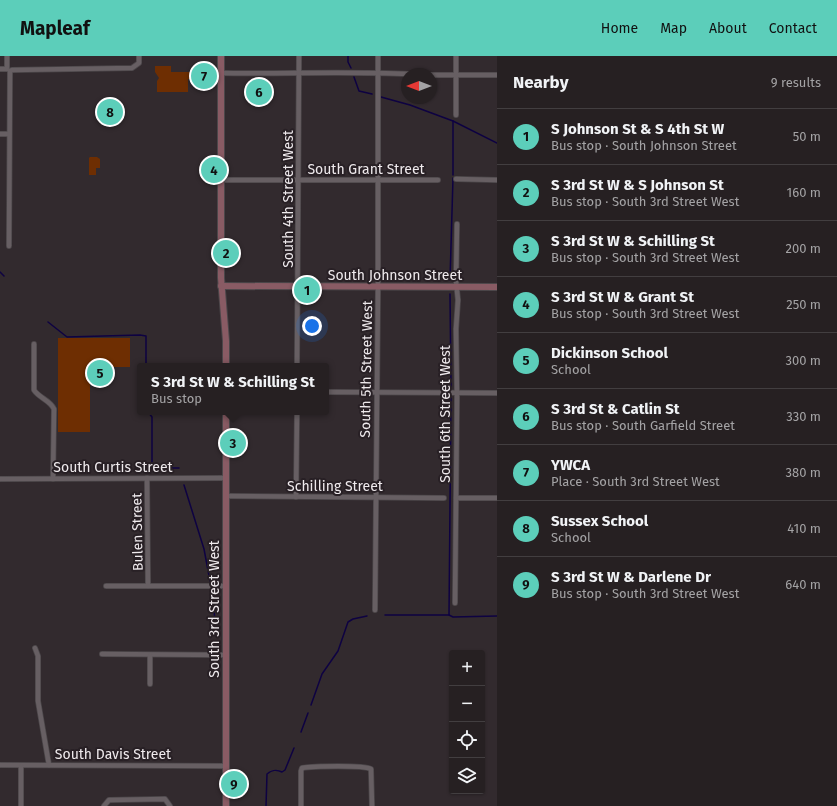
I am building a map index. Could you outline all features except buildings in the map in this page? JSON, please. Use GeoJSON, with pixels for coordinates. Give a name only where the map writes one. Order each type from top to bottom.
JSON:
{"type":"FeatureCollection","features":[{"type":"Feature","properties":{"kind":"main road"},"geometry":{"type":"LineString","coordinates":[[221,56],[221,286],[226,341],[226,363]]}},
{"type":"Feature","properties":{"kind":"main road","name":"South Johnson Street"},"geometry":{"type":"LineString","coordinates":[[221,286],[497,287]]}},
{"type":"Feature","properties":{"kind":"main road","name":"South 3rd Street West"},"geometry":{"type":"LineString","coordinates":[[226,415],[226,806]]}},
{"type":"Feature","properties":{"kind":"street"},"geometry":{"type":"LineString","coordinates":[[6,56],[8,70],[9,246]]}},
{"type":"Feature","properties":{"kind":"street"},"geometry":{"type":"LineString","coordinates":[[0,69],[132,68],[138,65],[139,56]]}},
{"type":"Feature","properties":{"kind":"street","name":"South 4th Street West"},"geometry":{"type":"LineString","coordinates":[[297,363],[299,56]]}},
{"type":"Feature","properties":{"kind":"street","name":"South 5th Street West"},"geometry":{"type":"LineString","coordinates":[[375,610],[378,287],[378,56]]}},
{"type":"Feature","properties":{"kind":"street"},"geometry":{"type":"LineString","coordinates":[[456,56],[456,115]]}},
{"type":"Feature","properties":{"kind":"street"},"geometry":{"type":"LineString","coordinates":[[221,73],[401,74]]}},
{"type":"Feature","properties":{"kind":"street"},"geometry":{"type":"LineString","coordinates":[[437,74],[497,75]]}},
{"type":"Feature","properties":{"kind":"street"},"geometry":{"type":"LineString","coordinates":[[0,134],[9,134]]}},
{"type":"Feature","properties":{"kind":"street"},"geometry":{"type":"LineString","coordinates":[[456,179],[497,180]]}},
{"type":"Feature","properties":{"kind":"street","name":"South Grant Street"},"geometry":{"type":"LineString","coordinates":[[221,180],[438,180]]}},
{"type":"Feature","properties":{"kind":"street","name":"South 6th Street West"},"geometry":{"type":"LineString","coordinates":[[455,604],[457,392],[456,335],[458,300],[457,224]]}},
{"type":"Feature","properties":{"kind":"street"},"geometry":{"type":"LineString","coordinates":[[34,344],[34,390],[37,394],[52,404],[54,409],[53,479]]}},
{"type":"Feature","properties":{"kind":"street"},"geometry":{"type":"LineString","coordinates":[[329,392],[497,393]]}},
{"type":"Feature","properties":{"kind":"street"},"geometry":{"type":"LineString","coordinates":[[296,497],[297,415]]}},
{"type":"Feature","properties":{"kind":"street","name":"Bulen Street"},"geometry":{"type":"LineString","coordinates":[[147,478],[148,586]]}},
{"type":"Feature","properties":{"kind":"street","name":"South Curtis Street"},"geometry":{"type":"LineString","coordinates":[[0,479],[226,478]]}},
{"type":"Feature","properties":{"kind":"street","name":"Schilling Street"},"geometry":{"type":"LineString","coordinates":[[226,496],[444,498]]}},
{"type":"Feature","properties":{"kind":"street"},"geometry":{"type":"LineString","coordinates":[[456,498],[497,498]]}},
{"type":"Feature","properties":{"kind":"street"},"geometry":{"type":"LineString","coordinates":[[106,586],[226,586]]}},
{"type":"Feature","properties":{"kind":"street"},"geometry":{"type":"LineString","coordinates":[[35,648],[38,656],[38,701],[50,765]]}},
{"type":"Feature","properties":{"kind":"street"},"geometry":{"type":"LineString","coordinates":[[102,654],[226,655]]}},
{"type":"Feature","properties":{"kind":"street"},"geometry":{"type":"LineString","coordinates":[[150,655],[150,684]]}},
{"type":"Feature","properties":{"kind":"street","name":"South Davis Street"},"geometry":{"type":"LineString","coordinates":[[0,765],[226,766]]}},
{"type":"Feature","properties":{"kind":"street"},"geometry":{"type":"LineString","coordinates":[[21,766],[21,806]]}},
{"type":"Feature","properties":{"kind":"street"},"geometry":{"type":"LineString","coordinates":[[301,806],[302,768],[356,767],[368,767],[371,769],[372,806]]}},
{"type":"Feature","properties":{"kind":"street"},"geometry":{"type":"LineString","coordinates":[[104,806],[109,800],[165,799],[170,806]]}},
{"type":"Feature","properties":{"kind":"shaded area"},"geometry":{"type":"Polygon","coordinates":[[[155,66],[171,66],[171,72],[199,72],[199,79],[188,79],[188,92],[157,92],[157,81],[159,78],[155,72],[155,66]]]}},
{"type":"Feature","properties":{"kind":"shaded area"},"geometry":{"type":"Polygon","coordinates":[[[90,157],[97,157],[100,159],[100,168],[96,168],[96,175],[89,175],[90,157]]]}},
{"type":"Feature","properties":{"kind":"shaded area"},"geometry":{"type":"Polygon","coordinates":[[[58,338],[130,338],[130,367],[90,367],[90,432],[58,432],[58,338]]]}},
{"type":"Feature","properties":{"kind":"waterway"},"geometry":{"type":"LineString","coordinates":[[348,56],[348,62],[351,68]]}},
{"type":"Feature","properties":{"kind":"waterway"},"geometry":{"type":"LineString","coordinates":[[354,77],[359,91],[372,94]]}},
{"type":"Feature","properties":{"kind":"waterway"},"geometry":{"type":"LineString","coordinates":[[381,97],[410,105],[453,121],[497,143]]}},
{"type":"Feature","properties":{"kind":"waterway"},"geometry":{"type":"LineString","coordinates":[[453,121],[453,175]]}},
{"type":"Feature","properties":{"kind":"waterway"},"geometry":{"type":"LineString","coordinates":[[450,280],[453,178]]}},
{"type":"Feature","properties":{"kind":"waterway"},"geometry":{"type":"LineString","coordinates":[[0,272],[4,276]]}},
{"type":"Feature","properties":{"kind":"waterway"},"geometry":{"type":"LineString","coordinates":[[450,294],[451,387]]}},
{"type":"Feature","properties":{"kind":"waterway"},"geometry":{"type":"LineString","coordinates":[[48,322],[67,337],[146,336],[146,363]]}},
{"type":"Feature","properties":{"kind":"waterway"},"geometry":{"type":"LineString","coordinates":[[451,398],[449,615],[453,617],[497,616]]}},
{"type":"Feature","properties":{"kind":"waterway"},"geometry":{"type":"LineString","coordinates":[[150,415],[152,417],[152,468],[179,468]]}},
{"type":"Feature","properties":{"kind":"waterway"},"geometry":{"type":"LineString","coordinates":[[184,485],[204,549],[210,581]]}},
{"type":"Feature","properties":{"kind":"waterway"},"geometry":{"type":"LineString","coordinates":[[212,594],[215,620]]}},
{"type":"Feature","properties":{"kind":"waterway"},"geometry":{"type":"LineString","coordinates":[[385,615],[449,615]]}},
{"type":"Feature","properties":{"kind":"waterway"},"geometry":{"type":"LineString","coordinates":[[311,705],[322,674],[338,651],[348,622],[353,619],[367,616]]}},
{"type":"Feature","properties":{"kind":"waterway"},"geometry":{"type":"LineString","coordinates":[[301,732],[308,713]]}},
{"type":"Feature","properties":{"kind":"waterway"},"geometry":{"type":"LineString","coordinates":[[266,806],[267,774],[274,770],[282,772],[285,770],[294,748]]}},
{"type":"Feature","properties":{"kind":"place","name":"YWCA"},"geometry":{"type":"Point","coordinates":[204,76]}},
{"type":"Feature","properties":{"kind":"place","name":"S 3rd St & Catlin St"},"geometry":{"type":"Point","coordinates":[259,92]}},
{"type":"Feature","properties":{"kind":"place","name":"Sussex School"},"geometry":{"type":"Point","coordinates":[110,112]}},
{"type":"Feature","properties":{"kind":"place","name":"S 3rd St W & Grant St"},"geometry":{"type":"Point","coordinates":[214,170]}},
{"type":"Feature","properties":{"kind":"place","name":"S 3rd St W & S Johnson St"},"geometry":{"type":"Point","coordinates":[226,253]}},
{"type":"Feature","properties":{"kind":"place","name":"S Johnson St & S 4th St W"},"geometry":{"type":"Point","coordinates":[307,290]}},
{"type":"Feature","properties":{"kind":"place","name":"Dickinson School"},"geometry":{"type":"Point","coordinates":[100,373]}},
{"type":"Feature","properties":{"kind":"place","name":"S 3rd St W & Schilling St"},"geometry":{"type":"Point","coordinates":[233,443]}},
{"type":"Feature","properties":{"kind":"place","name":"S 3rd St W & Darlene Dr"},"geometry":{"type":"Point","coordinates":[234,784]}}]}
